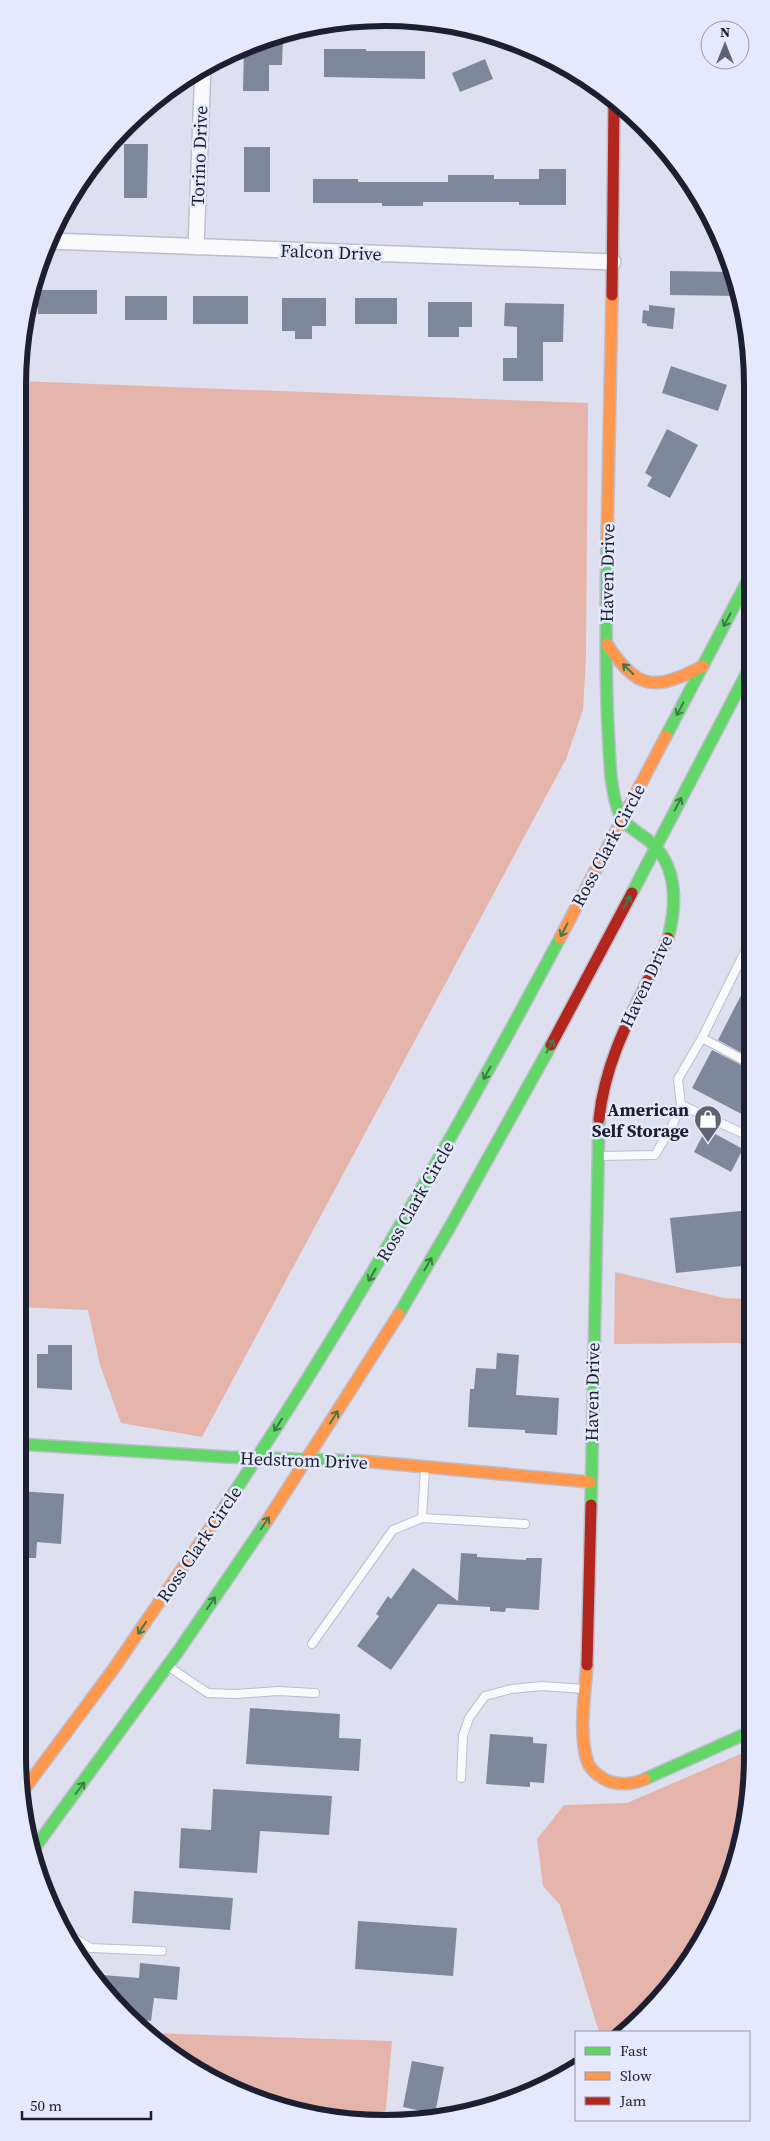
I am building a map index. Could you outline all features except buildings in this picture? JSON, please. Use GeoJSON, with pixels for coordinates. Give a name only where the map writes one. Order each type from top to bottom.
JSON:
{"type":"FeatureCollection","features":[{"type":"Feature","properties":{"kind":"main road","name":"Haven Drive"},"geometry":{"type":"LineString","coordinates":[[614,109],[607,644],[607,708],[610,751],[615,793],[622,819],[656,848],[668,867],[674,884],[673,922],[659,959],[622,1034],[610,1063],[601,1102],[598,1156],[588,1628],[583,1736],[588,1763],[595,1773],[605,1780],[619,1784],[636,1783],[744,1735]]}},
{"type":"Feature","properties":{"kind":"main road","name":"Ross Clark Circle"},"geometry":{"type":"LineString","coordinates":[[27,1785],[131,1645],[258,1458],[360,1295],[461,1121],[744,587]]}},
{"type":"Feature","properties":{"kind":"main road"},"geometry":{"type":"LineString","coordinates":[[607,644],[628,672],[650,683],[670,682],[703,666]]}},
{"type":"Feature","properties":{"kind":"main road"},"geometry":{"type":"LineString","coordinates":[[37,1845],[168,1666],[308,1459],[405,1303],[503,1132],[656,848],[744,679]]}},
{"type":"Feature","properties":{"kind":"main road","name":"Hedstrom Drive"},"geometry":{"type":"LineString","coordinates":[[26,1444],[258,1458],[308,1459],[426,1467],[590,1482]]}},
{"type":"Feature","properties":{"kind":"street","name":"Torino Drive"},"geometry":{"type":"LineString","coordinates":[[196,247],[203,76]]}},
{"type":"Feature","properties":{"kind":"street","name":"Falcon Drive"},"geometry":{"type":"LineString","coordinates":[[57,240],[613,262]]}},
{"type":"Feature","properties":{"kind":"lane"},"geometry":{"type":"LineString","coordinates":[[598,1156],[655,1155],[673,1124],[681,1105],[678,1079],[702,1038],[743,956]]}},
{"type":"Feature","properties":{"kind":"lane"},"geometry":{"type":"LineString","coordinates":[[702,1038],[744,1060]]}},
{"type":"Feature","properties":{"kind":"lane"},"geometry":{"type":"LineString","coordinates":[[681,1105],[744,1134]]}},
{"type":"Feature","properties":{"kind":"lane"},"geometry":{"type":"LineString","coordinates":[[422,1518],[426,1467]]}},
{"type":"Feature","properties":{"kind":"lane"},"geometry":{"type":"LineString","coordinates":[[312,1644],[393,1530],[422,1518],[525,1524]]}},
{"type":"Feature","properties":{"kind":"lane"},"geometry":{"type":"LineString","coordinates":[[168,1666],[208,1692],[235,1694],[278,1690],[315,1693]]}},
{"type":"Feature","properties":{"kind":"lane"},"geometry":{"type":"LineString","coordinates":[[461,1778],[463,1736],[469,1718],[485,1696],[511,1689],[542,1686],[584,1688]]}},
{"type":"Feature","properties":{"kind":"lane"},"geometry":{"type":"LineString","coordinates":[[77,1940],[91,1948],[162,1951]]}},
{"type":"Feature","properties":{"kind":"shaded area"},"geometry":{"type":"Polygon","coordinates":[[[26,381],[588,403],[586,658],[583,710],[566,759],[202,1437],[121,1423],[100,1365],[88,1310],[26,1307],[26,381]]]}},
{"type":"Feature","properties":{"kind":"shaded area"},"geometry":{"type":"Polygon","coordinates":[[[615,1272],[724,1298],[744,1299],[744,1346],[739,1343],[614,1344],[615,1272]]]}},
{"type":"Feature","properties":{"kind":"shaded area"},"geometry":{"type":"Polygon","coordinates":[[[744,1752],[741,1803],[732,1849],[707,1915],[683,1955],[655,1993],[616,2031],[599,2031],[560,1905],[543,1886],[537,1839],[564,1805],[627,1803],[744,1752]]]}},
{"type":"Feature","properties":{"kind":"shaded area"},"geometry":{"type":"Polygon","coordinates":[[[157,2033],[392,2041],[385,2115],[338,2112],[292,2103],[270,2096],[226,2078],[206,2067],[157,2033]]]}},
{"type":"Feature","properties":{"kind":"traffic: fast"},"geometry":{"type":"LineString","coordinates":[[607,543],[606,682],[612,783],[616,805],[622,819],[658,850],[670,873],[674,898],[668,938]]}},
{"type":"Feature","properties":{"kind":"traffic: fast"},"geometry":{"type":"LineString","coordinates":[[666,736],[744,587]]}},
{"type":"Feature","properties":{"kind":"traffic: fast"},"geometry":{"type":"LineString","coordinates":[[632,893],[744,678]]}},
{"type":"Feature","properties":{"kind":"traffic: fast"},"geometry":{"type":"LineString","coordinates":[[217,1518],[264,1448],[353,1305],[438,1160],[560,938]]}},
{"type":"Feature","properties":{"kind":"traffic: fast"},"geometry":{"type":"LineString","coordinates":[[399,1314],[551,1045]]}},
{"type":"Feature","properties":{"kind":"traffic: fast"},"geometry":{"type":"LineString","coordinates":[[591,1505],[599,1119]]}},
{"type":"Feature","properties":{"kind":"traffic: fast"},"geometry":{"type":"LineString","coordinates":[[26,1444],[228,1457],[362,1461]]}},
{"type":"Feature","properties":{"kind":"traffic: fast"},"geometry":{"type":"LineString","coordinates":[[37,1844],[179,1650],[267,1521]]}},
{"type":"Feature","properties":{"kind":"traffic: fast"},"geometry":{"type":"LineString","coordinates":[[645,1779],[744,1735]]}},
{"type":"Feature","properties":{"kind":"traffic: slow"},"geometry":{"type":"LineString","coordinates":[[607,543],[612,295]]}},
{"type":"Feature","properties":{"kind":"traffic: slow"},"geometry":{"type":"LineString","coordinates":[[607,644],[628,671],[638,678],[649,682],[672,680],[703,666]]}},
{"type":"Feature","properties":{"kind":"traffic: slow"},"geometry":{"type":"LineString","coordinates":[[560,938],[666,736]]}},
{"type":"Feature","properties":{"kind":"traffic: slow"},"geometry":{"type":"LineString","coordinates":[[267,1521],[399,1314]]}},
{"type":"Feature","properties":{"kind":"traffic: slow"},"geometry":{"type":"LineString","coordinates":[[362,1461],[590,1482]]}},
{"type":"Feature","properties":{"kind":"traffic: slow"},"geometry":{"type":"LineString","coordinates":[[27,1785],[112,1671],[217,1518]]}},
{"type":"Feature","properties":{"kind":"traffic: slow"},"geometry":{"type":"LineString","coordinates":[[587,1665],[583,1740],[588,1763],[598,1775],[611,1782],[628,1784],[645,1779]]}},
{"type":"Feature","properties":{"kind":"traffic: jam"},"geometry":{"type":"LineString","coordinates":[[612,295],[614,109]]}},
{"type":"Feature","properties":{"kind":"traffic: jam"},"geometry":{"type":"LineString","coordinates":[[551,1045],[632,893]]}},
{"type":"Feature","properties":{"kind":"traffic: jam"},"geometry":{"type":"LineString","coordinates":[[599,1119],[603,1094],[617,1048],[668,938]]}},
{"type":"Feature","properties":{"kind":"traffic: jam"},"geometry":{"type":"LineString","coordinates":[[587,1665],[591,1505]]}},
{"type":"Feature","properties":{"kind":"place","name":"American Self Storage"},"geometry":{"type":"Point","coordinates":[708,1143]}}]}
